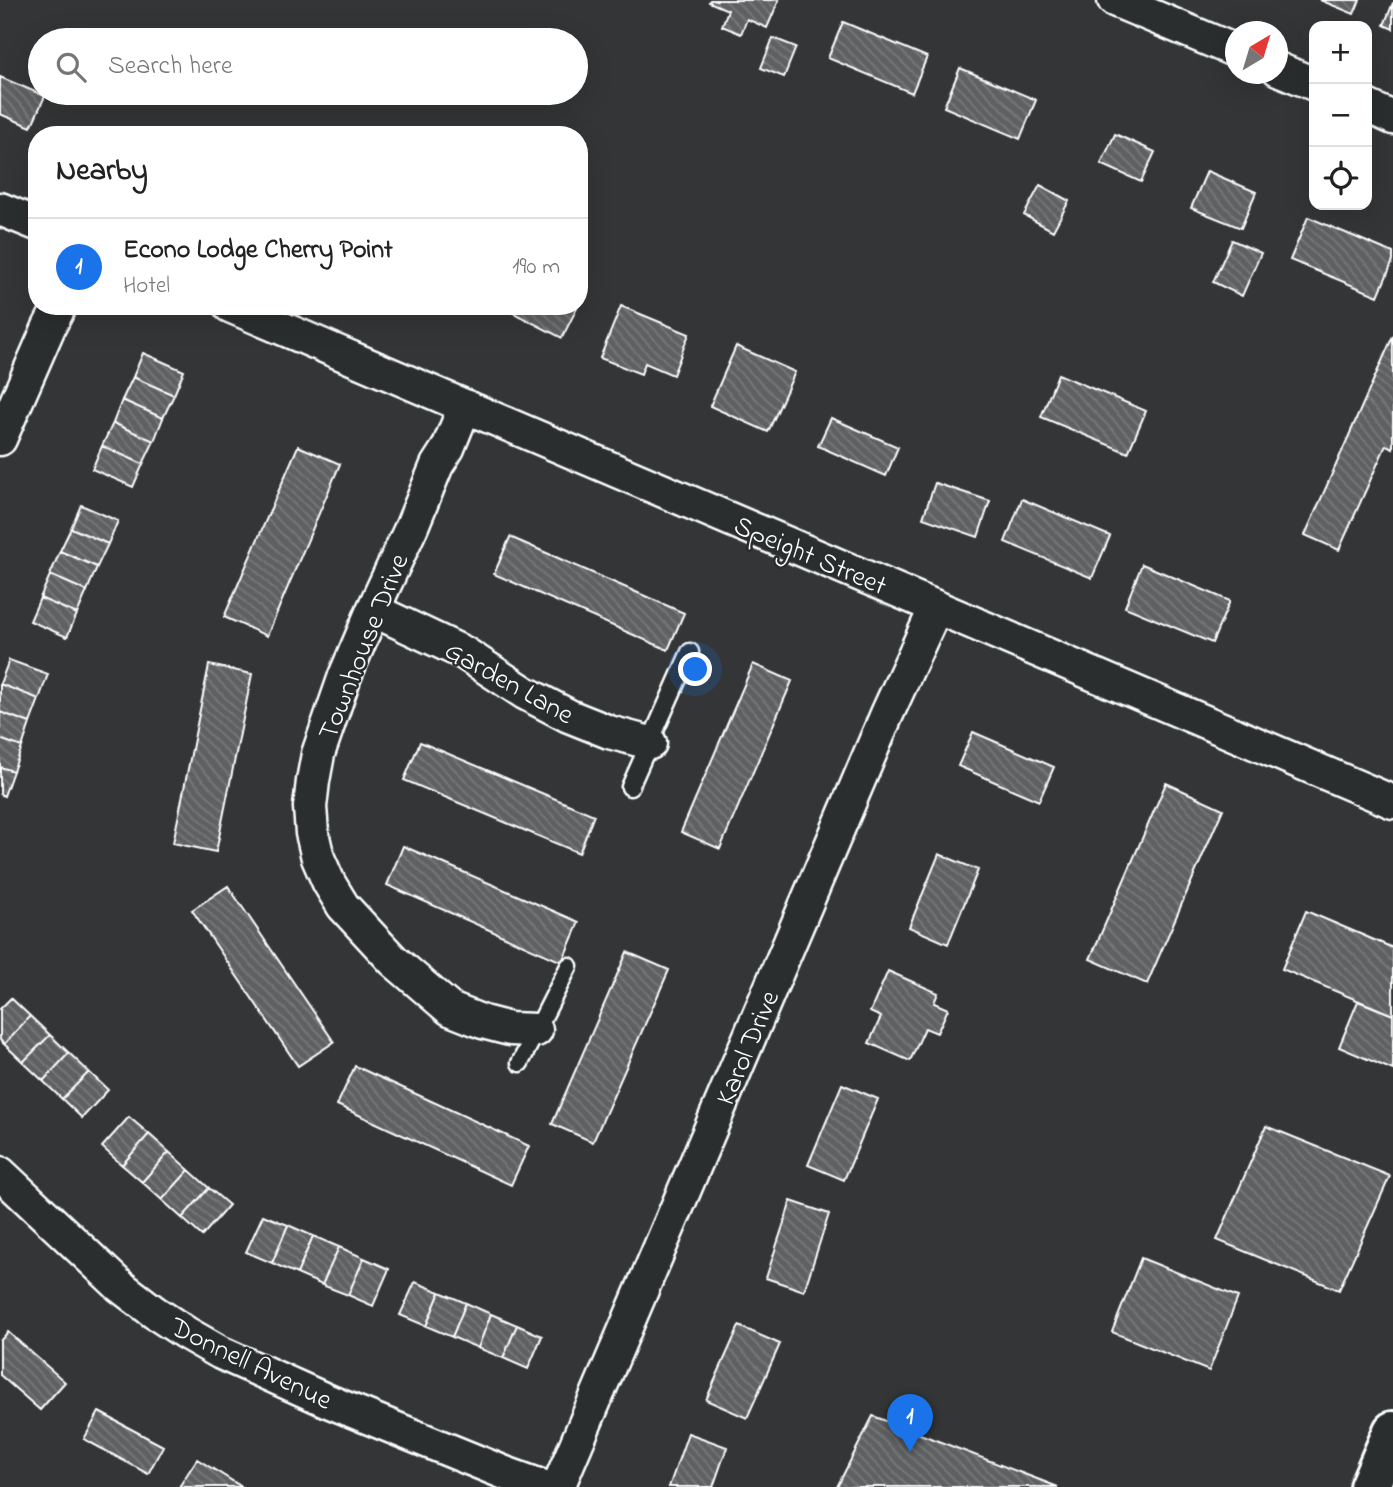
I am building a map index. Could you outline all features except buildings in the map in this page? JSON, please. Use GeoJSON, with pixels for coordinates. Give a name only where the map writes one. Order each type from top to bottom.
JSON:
{"type":"FeatureCollection","features":[{"type":"Feature","properties":{"kind":"main road"},"geometry":{"type":"LineString","coordinates":[[1369,1487],[1393,1431]]}},
{"type":"Feature","properties":{"kind":"street"},"geometry":{"type":"LineString","coordinates":[[1114,0],[1225,46]]}},
{"type":"Feature","properties":{"kind":"street"},"geometry":{"type":"LineString","coordinates":[[1288,73],[1309,82]]}},
{"type":"Feature","properties":{"kind":"street"},"geometry":{"type":"LineString","coordinates":[[1372,108],[1393,118]]}},
{"type":"Feature","properties":{"kind":"street"},"geometry":{"type":"LineString","coordinates":[[0,209],[28,220]]}},
{"type":"Feature","properties":{"kind":"street"},"geometry":{"type":"LineString","coordinates":[[0,439],[55,315]]}},
{"type":"Feature","properties":{"kind":"street","name":"Speight Street"},"geometry":{"type":"LineString","coordinates":[[251,315],[1393,802]]}},
{"type":"Feature","properties":{"kind":"street","name":"Townhouse Drive"},"geometry":{"type":"LineString","coordinates":[[465,406],[345,676],[318,754],[310,807],[312,833],[318,858],[343,906],[393,960],[450,1009],[510,1029],[536,1030]]}},
{"type":"Feature","properties":{"kind":"street","name":"Karol Drive"},"geometry":{"type":"LineString","coordinates":[[558,1487],[887,714],[936,607]]}},
{"type":"Feature","properties":{"kind":"street","name":"Garden Lane"},"geometry":{"type":"LineString","coordinates":[[373,610],[464,653],[525,693],[569,716],[610,732],[650,743]]}},
{"type":"Feature","properties":{"kind":"street","name":"Donnell Avenue"},"geometry":{"type":"LineString","coordinates":[[0,1173],[120,1286],[186,1333],[221,1353],[328,1401],[505,1474],[544,1487]]}},
{"type":"Feature","properties":{"kind":"lane"},"geometry":{"type":"LineString","coordinates":[[630,787],[690,652]]}},
{"type":"Feature","properties":{"kind":"lane"},"geometry":{"type":"LineString","coordinates":[[520,1063],[569,966]]}},
{"type":"Feature","properties":{"kind":"place","name":"Econo Lodge Cherry Point"},"geometry":{"type":"Point","coordinates":[910,1452]}}]}
